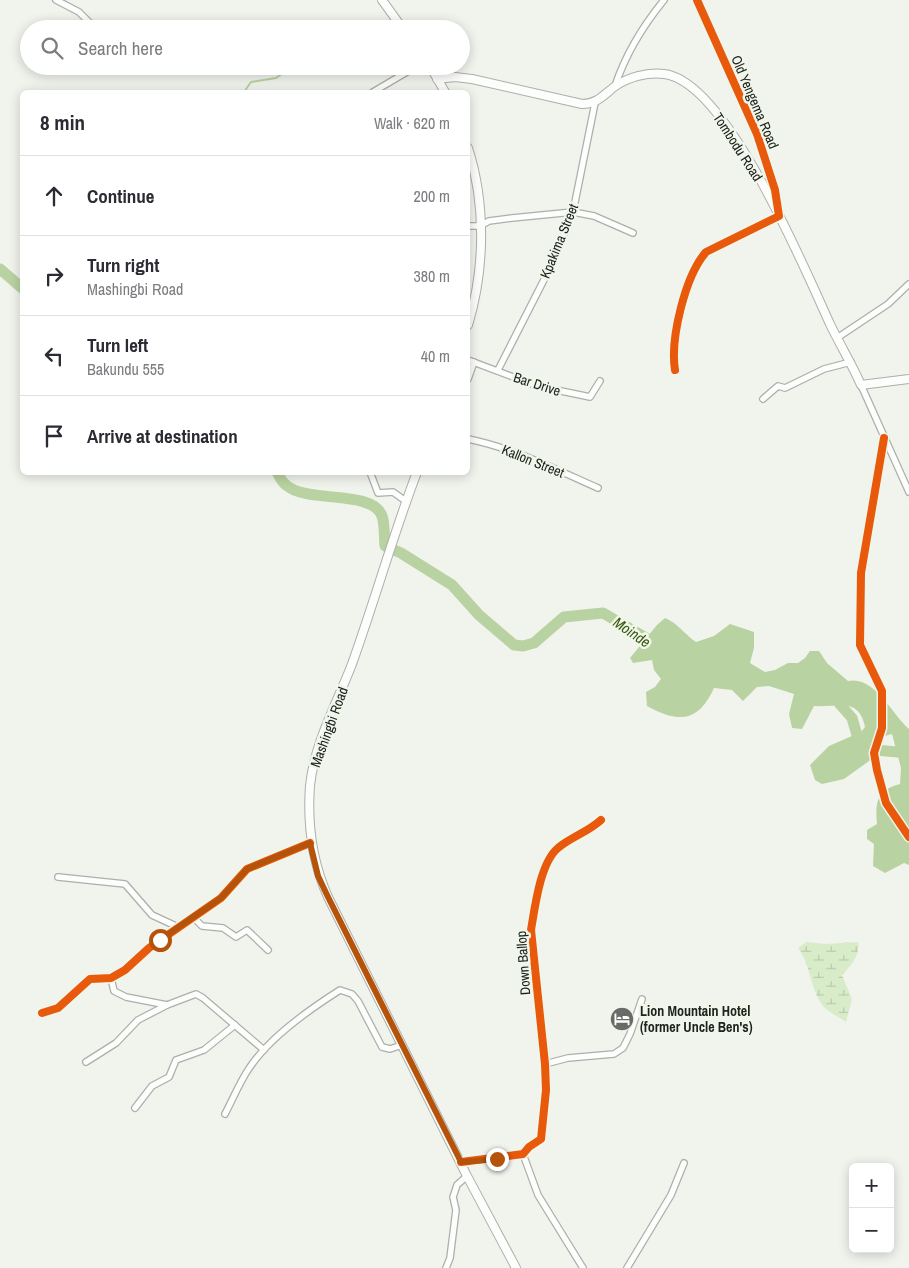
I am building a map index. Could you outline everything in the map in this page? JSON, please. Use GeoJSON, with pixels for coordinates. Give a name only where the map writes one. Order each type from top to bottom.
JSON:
{"type":"FeatureCollection","features":[{"type":"Feature","properties":{"kind":"main road"},"geometry":{"type":"LineString","coordinates":[[382,0],[396,20]]}},
{"type":"Feature","properties":{"kind":"main road","name":"Tombodu Road"},"geometry":{"type":"LineString","coordinates":[[595,103],[616,86],[632,78],[647,74],[665,74],[689,85],[728,127],[779,216],[861,385]]}},
{"type":"Feature","properties":{"kind":"main road"},"geometry":{"type":"LineString","coordinates":[[434,75],[444,90]]}},
{"type":"Feature","properties":{"kind":"main road"},"geometry":{"type":"LineString","coordinates":[[437,80],[455,76],[582,104],[595,103]]}},
{"type":"Feature","properties":{"kind":"main road"},"geometry":{"type":"LineString","coordinates":[[470,157],[478,195],[480,226],[478,281],[470,317]]}},
{"type":"Feature","properties":{"kind":"main road"},"geometry":{"type":"LineString","coordinates":[[861,385],[909,379]]}},
{"type":"Feature","properties":{"kind":"main road"},"geometry":{"type":"LineString","coordinates":[[407,502],[416,475]]}},
{"type":"Feature","properties":{"kind":"main road","name":"Mashingbi Road"},"geometry":{"type":"LineString","coordinates":[[407,502],[356,652],[314,762],[310,794],[310,843],[318,876],[328,897],[467,1176],[516,1268]]}},
{"type":"Feature","properties":{"kind":"street"},"geometry":{"type":"LineString","coordinates":[[56,0],[79,12],[87,20]]}},
{"type":"Feature","properties":{"kind":"street"},"geometry":{"type":"LineString","coordinates":[[616,86],[623,63],[636,38],[664,0]]}},
{"type":"Feature","properties":{"kind":"street","name":"Old Yengema Road"},"geometry":{"type":"LineString","coordinates":[[697,0],[757,134],[775,190],[779,216]]}},
{"type":"Feature","properties":{"kind":"street"},"geometry":{"type":"LineString","coordinates":[[376,90],[402,75]]}},
{"type":"Feature","properties":{"kind":"street","name":"Kpakima Street"},"geometry":{"type":"LineString","coordinates":[[498,370],[546,276],[573,212],[595,103]]}},
{"type":"Feature","properties":{"kind":"street"},"geometry":{"type":"LineString","coordinates":[[470,226],[480,226],[489,221],[573,212],[594,216],[633,233]]}},
{"type":"Feature","properties":{"kind":"street"},"geometry":{"type":"LineString","coordinates":[[675,370],[674,353],[681,312],[698,262],[706,252],[779,216]]}},
{"type":"Feature","properties":{"kind":"street"},"geometry":{"type":"LineString","coordinates":[[837,338],[888,304],[909,284]]}},
{"type":"Feature","properties":{"kind":"street","name":"Bar Drive"},"geometry":{"type":"LineString","coordinates":[[471,361],[553,391],[590,397],[600,381]]}},
{"type":"Feature","properties":{"kind":"street"},"geometry":{"type":"LineString","coordinates":[[763,399],[778,386],[785,388],[824,368],[851,362]]}},
{"type":"Feature","properties":{"kind":"street"},"geometry":{"type":"LineString","coordinates":[[861,385],[909,492]]}},
{"type":"Feature","properties":{"kind":"street"},"geometry":{"type":"LineString","coordinates":[[884,438],[861,573],[859,638],[860,645],[882,691],[882,728],[874,752],[877,770],[886,803],[909,837]]}},
{"type":"Feature","properties":{"kind":"street","name":"Kallon Street"},"geometry":{"type":"LineString","coordinates":[[470,439],[489,443],[533,459],[598,488]]}},
{"type":"Feature","properties":{"kind":"street"},"geometry":{"type":"LineString","coordinates":[[371,475],[378,493],[393,492],[407,502]]}},
{"type":"Feature","properties":{"kind":"street","name":"Down Ballop"},"geometry":{"type":"LineString","coordinates":[[523,1154],[529,1147],[541,1139],[546,1090],[531,930],[539,891],[550,857],[557,849],[601,820]]}},
{"type":"Feature","properties":{"kind":"street"},"geometry":{"type":"LineString","coordinates":[[42,1013],[58,1008],[90,979],[111,978],[125,970],[149,948],[221,898],[247,869],[310,843]]}},
{"type":"Feature","properties":{"kind":"street"},"geometry":{"type":"LineString","coordinates":[[58,878],[125,884],[152,915],[178,927]]}},
{"type":"Feature","properties":{"kind":"street"},"geometry":{"type":"LineString","coordinates":[[193,917],[202,926],[223,928],[236,936],[247,930],[268,950]]}},
{"type":"Feature","properties":{"kind":"street"},"geometry":{"type":"LineString","coordinates":[[111,978],[114,991],[126,997],[167,1005]]}},
{"type":"Feature","properties":{"kind":"street"},"geometry":{"type":"LineString","coordinates":[[225,1114],[249,1068],[264,1050],[319,1003],[340,990],[352,994],[358,1000],[382,1047],[390,1048],[402,1045]]}},
{"type":"Feature","properties":{"kind":"street"},"geometry":{"type":"LineString","coordinates":[[86,1062],[116,1042],[138,1020],[167,1005],[196,994],[264,1050]]}},
{"type":"Feature","properties":{"kind":"street"},"geometry":{"type":"LineString","coordinates":[[545,1064],[568,1058],[614,1054],[623,1048],[642,999]]}},
{"type":"Feature","properties":{"kind":"street"},"geometry":{"type":"LineString","coordinates":[[135,1108],[152,1086],[169,1077],[176,1060],[204,1050],[235,1026]]}},
{"type":"Feature","properties":{"kind":"street"},"geometry":{"type":"LineString","coordinates":[[461,1162],[523,1154],[538,1195],[583,1268]]}},
{"type":"Feature","properties":{"kind":"street"},"geometry":{"type":"LineString","coordinates":[[627,1268],[671,1195],[684,1163]]}},
{"type":"Feature","properties":{"kind":"street"},"geometry":{"type":"LineString","coordinates":[[446,1268],[450,1258],[456,1210],[453,1197],[457,1185],[467,1176]]}},
{"type":"Feature","properties":{"kind":"green space"},"geometry":{"type":"Polygon","coordinates":[[[806,942],[825,944],[858,942],[859,947],[856,956],[842,975],[852,999],[846,1022],[825,1008],[819,999],[806,962],[798,948],[806,942]]]}},
{"type":"Feature","properties":{"kind":"shaded area"},"geometry":{"type":"Polygon","coordinates":[[[665,618],[674,623],[696,642],[714,636],[730,624],[754,632],[754,648],[750,663],[765,672],[775,670],[788,663],[798,663],[810,651],[819,651],[827,663],[848,681],[866,684],[882,697],[909,729],[909,865],[904,863],[885,873],[873,866],[874,844],[867,839],[867,830],[877,824],[877,803],[882,793],[900,784],[901,768],[892,734],[881,737],[876,756],[844,779],[822,784],[815,780],[810,765],[829,746],[861,732],[865,727],[862,717],[852,707],[838,705],[814,706],[802,729],[792,728],[789,714],[794,694],[769,686],[757,687],[743,701],[732,690],[714,688],[708,700],[694,714],[678,717],[658,712],[647,706],[646,692],[655,687],[661,679],[654,670],[652,660],[633,663],[630,658],[665,618]]]}},
{"type":"Feature","properties":{"kind":"waterway"},"geometry":{"type":"LineString","coordinates":[[245,90],[251,82],[276,78],[280,75]]}},
{"type":"Feature","properties":{"kind":"waterway","name":"Moinde"},"geometry":{"type":"LineString","coordinates":[[0,269],[20,286]]}},
{"type":"Feature","properties":{"kind":"waterway","name":"Moinde"},"geometry":{"type":"LineString","coordinates":[[279,475],[285,484],[296,491],[353,499],[366,502],[376,508],[383,519],[385,546],[401,553],[452,585],[479,615],[514,645],[523,646],[534,643],[564,617],[603,613],[646,638],[658,649]]}},
{"type":"Feature","properties":{"kind":"waterway","name":"Moinde"},"geometry":{"type":"LineString","coordinates":[[831,694],[852,718],[861,749],[868,753],[875,750],[909,753]]}},
{"type":"Feature","properties":{"kind":"cycle path"},"geometry":{"type":"LineString","coordinates":[[675,370],[674,357],[677,325],[686,292],[698,263],[706,252],[779,216],[775,190],[757,134],[697,0]]}},
{"type":"Feature","properties":{"kind":"cycle path"},"geometry":{"type":"LineString","coordinates":[[884,438],[861,573],[860,645],[882,691],[882,728],[874,753],[877,770],[886,803],[909,837]]}},
{"type":"Feature","properties":{"kind":"cycle path"},"geometry":{"type":"LineString","coordinates":[[461,1162],[523,1154],[529,1147],[541,1139],[546,1090],[545,1064],[531,930],[537,898],[543,874],[552,855],[563,844],[601,820]]}},
{"type":"Feature","properties":{"kind":"cycle path"},"geometry":{"type":"LineString","coordinates":[[42,1013],[58,1008],[90,979],[111,978],[125,970],[149,948],[221,898],[247,869],[310,843]]}},
{"type":"Feature","properties":{"kind":"place","name":"Lion Mountain Hotel (former Uncle Ben's)"},"geometry":{"type":"Point","coordinates":[622,1019]}},
{"type":"Feature","properties":{"kind":"route"},"geometry":{"type":"LineString","coordinates":[[160,940],[221,898],[247,869],[310,843],[318,876],[461,1162],[497,1159]]}}]}
